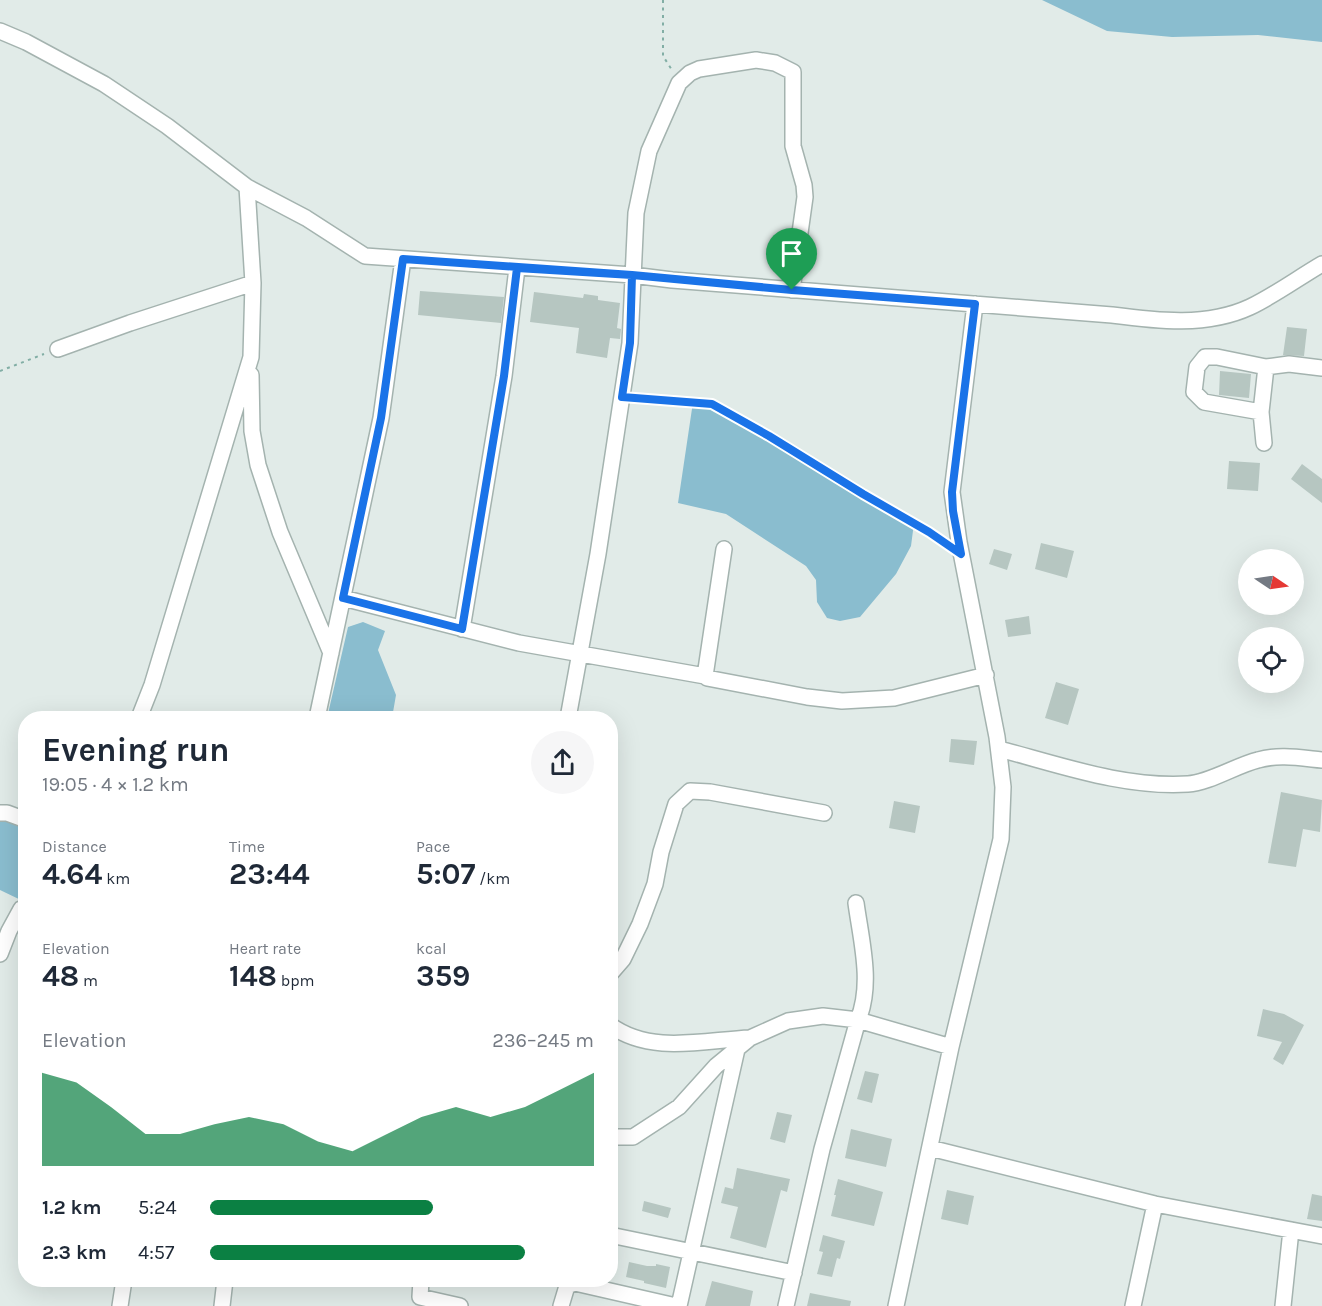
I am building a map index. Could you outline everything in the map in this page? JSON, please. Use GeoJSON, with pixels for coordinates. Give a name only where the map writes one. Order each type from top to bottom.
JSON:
{"type":"FeatureCollection","features":[{"type":"Feature","properties":{"kind":"street"},"geometry":{"type":"LineString","coordinates":[[0,31],[26,42],[104,84],[167,126],[247,187],[306,218],[365,256],[632,275],[1168,322],[1214,318],[1249,308],[1322,264]]}},
{"type":"Feature","properties":{"kind":"street"},"geometry":{"type":"LineString","coordinates":[[569,711],[630,343],[636,213],[649,151],[679,83],[690,73],[699,69],[756,60],[775,63],[794,72],[792,135],[805,197],[792,290]]}},
{"type":"Feature","properties":{"kind":"street"},"geometry":{"type":"LineString","coordinates":[[247,187],[253,283],[251,357],[252,431],[255,455],[280,532],[331,653]]}},
{"type":"Feature","properties":{"kind":"street"},"geometry":{"type":"LineString","coordinates":[[319,711],[381,418],[403,259]]}},
{"type":"Feature","properties":{"kind":"street"},"geometry":{"type":"LineString","coordinates":[[462,629],[504,376],[517,268]]}},
{"type":"Feature","properties":{"kind":"street"},"geometry":{"type":"LineString","coordinates":[[58,349],[253,283]]}},
{"type":"Feature","properties":{"kind":"street"},"geometry":{"type":"LineString","coordinates":[[896,1306],[951,1047],[1001,839],[1004,787],[999,749],[953,511],[952,492],[975,304]]}},
{"type":"Feature","properties":{"kind":"street"},"geometry":{"type":"LineString","coordinates":[[142,711],[152,686],[251,357]]}},
{"type":"Feature","properties":{"kind":"street"},"geometry":{"type":"LineString","coordinates":[[1261,412],[1204,402],[1194,392],[1197,368],[1205,357],[1217,357],[1266,368],[1289,364],[1322,368]]}},
{"type":"Feature","properties":{"kind":"street"},"geometry":{"type":"LineString","coordinates":[[1264,443],[1261,412],[1266,368]]}},
{"type":"Feature","properties":{"kind":"street"},"geometry":{"type":"LineString","coordinates":[[705,675],[724,549]]}},
{"type":"Feature","properties":{"kind":"street"},"geometry":{"type":"LineString","coordinates":[[343,598],[519,643],[705,675],[707,678],[807,697],[842,701],[894,698],[986,675]]}},
{"type":"Feature","properties":{"kind":"street"},"geometry":{"type":"LineString","coordinates":[[999,749],[1119,780],[1151,785],[1192,784],[1259,759],[1281,757],[1322,760]]}},
{"type":"Feature","properties":{"kind":"street"},"geometry":{"type":"LineString","coordinates":[[618,965],[640,924],[655,884],[661,852],[676,804],[690,791],[710,792],[824,813]]}},
{"type":"Feature","properties":{"kind":"street"},"geometry":{"type":"LineString","coordinates":[[0,813],[18,817]]}},
{"type":"Feature","properties":{"kind":"street"},"geometry":{"type":"LineString","coordinates":[[786,1306],[822,1149],[864,1005],[865,966],[856,903]]}},
{"type":"Feature","properties":{"kind":"street"},"geometry":{"type":"LineString","coordinates":[[0,954],[18,914]]}},
{"type":"Feature","properties":{"kind":"street"},"geometry":{"type":"LineString","coordinates":[[618,1137],[633,1137],[679,1107],[716,1066],[737,1048],[750,1038],[788,1021],[823,1016],[858,1020],[951,1047]]}},
{"type":"Feature","properties":{"kind":"street"},"geometry":{"type":"LineString","coordinates":[[618,1030],[634,1039],[683,1044],[750,1038]]}},
{"type":"Feature","properties":{"kind":"street"},"geometry":{"type":"LineString","coordinates":[[593,1287],[677,1306],[692,1253],[737,1048]]}},
{"type":"Feature","properties":{"kind":"street"},"geometry":{"type":"LineString","coordinates":[[930,1148],[1155,1203],[1322,1236]]}},
{"type":"Feature","properties":{"kind":"street"},"geometry":{"type":"LineString","coordinates":[[1133,1306],[1155,1203]]}},
{"type":"Feature","properties":{"kind":"street"},"geometry":{"type":"LineString","coordinates":[[1283,1306],[1291,1230]]}},
{"type":"Feature","properties":{"kind":"street"},"geometry":{"type":"LineString","coordinates":[[618,1237],[794,1273]]}},
{"type":"Feature","properties":{"kind":"street"},"geometry":{"type":"LineString","coordinates":[[120,1306],[123,1287]]}},
{"type":"Feature","properties":{"kind":"street"},"geometry":{"type":"LineString","coordinates":[[222,1306],[224,1287]]}},
{"type":"Feature","properties":{"kind":"street"},"geometry":{"type":"LineString","coordinates":[[421,1287],[420,1297],[460,1306]]}},
{"type":"Feature","properties":{"kind":"street"},"geometry":{"type":"LineString","coordinates":[[561,1306],[567,1287]]}},
{"type":"Feature","properties":{"kind":"path"},"geometry":{"type":"LineString","coordinates":[[663,0],[663,56],[679,83]]}},
{"type":"Feature","properties":{"kind":"path"},"geometry":{"type":"LineString","coordinates":[[0,371],[58,349]]}},
{"type":"Feature","properties":{"kind":"path"},"geometry":{"type":"LineString","coordinates":[[622,397],[712,404],[929,532],[961,554]]}},
{"type":"Feature","properties":{"kind":"water"},"geometry":{"type":"Polygon","coordinates":[[[1042,0],[1322,0],[1322,42],[1258,35],[1172,37],[1107,31],[1042,0]]]}},
{"type":"Feature","properties":{"kind":"water"},"geometry":{"type":"Polygon","coordinates":[[[693,402],[712,404],[914,523],[911,546],[896,574],[860,617],[840,621],[827,618],[817,602],[816,580],[806,566],[726,514],[678,503],[693,402]]]}},
{"type":"Feature","properties":{"kind":"water"},"geometry":{"type":"Polygon","coordinates":[[[363,622],[385,631],[378,650],[396,695],[393,711],[329,711],[348,627],[363,622]]]}},
{"type":"Feature","properties":{"kind":"water"},"geometry":{"type":"Polygon","coordinates":[[[0,813],[18,826],[18,899],[0,890],[0,813]]]}},
{"type":"Feature","properties":{"kind":"building"},"geometry":{"type":"Polygon","coordinates":[[[420,291],[504,297],[501,323],[418,315],[420,291]]]}},
{"type":"Feature","properties":{"kind":"building"},"geometry":{"type":"Polygon","coordinates":[[[534,292],[583,298],[584,294],[598,296],[598,300],[620,303],[617,328],[621,329],[620,339],[610,338],[607,358],[576,353],[579,328],[530,322],[534,292]]]}},
{"type":"Feature","properties":{"kind":"building"},"geometry":{"type":"Polygon","coordinates":[[[1287,327],[1307,329],[1304,356],[1283,355],[1287,327]]]}},
{"type":"Feature","properties":{"kind":"building"},"geometry":{"type":"Polygon","coordinates":[[[1220,371],[1251,374],[1249,398],[1219,395],[1220,371]]]}},
{"type":"Feature","properties":{"kind":"building"},"geometry":{"type":"Polygon","coordinates":[[[1229,461],[1260,463],[1258,491],[1227,489],[1229,461]]]}},
{"type":"Feature","properties":{"kind":"building"},"geometry":{"type":"Polygon","coordinates":[[[1302,464],[1322,479],[1322,503],[1291,479],[1302,464]]]}},
{"type":"Feature","properties":{"kind":"building"},"geometry":{"type":"Polygon","coordinates":[[[1041,543],[1074,551],[1067,578],[1035,569],[1041,543]]]}},
{"type":"Feature","properties":{"kind":"building"},"geometry":{"type":"Polygon","coordinates":[[[994,549],[1012,554],[1007,570],[989,564],[994,549]]]}},
{"type":"Feature","properties":{"kind":"building"},"geometry":{"type":"Polygon","coordinates":[[[1029,616],[1031,634],[1008,637],[1005,620],[1029,616]]]}},
{"type":"Feature","properties":{"kind":"building"},"geometry":{"type":"Polygon","coordinates":[[[1056,682],[1079,689],[1068,725],[1045,718],[1056,682]]]}},
{"type":"Feature","properties":{"kind":"building"},"geometry":{"type":"Polygon","coordinates":[[[951,739],[977,741],[974,765],[949,762],[951,739]]]}},
{"type":"Feature","properties":{"kind":"building"},"geometry":{"type":"Polygon","coordinates":[[[1281,792],[1322,800],[1320,832],[1303,829],[1296,867],[1268,863],[1281,792]]]}},
{"type":"Feature","properties":{"kind":"building"},"geometry":{"type":"Polygon","coordinates":[[[894,801],[920,806],[915,833],[889,828],[894,801]]]}},
{"type":"Feature","properties":{"kind":"building"},"geometry":{"type":"Polygon","coordinates":[[[1263,1009],[1284,1014],[1304,1025],[1283,1065],[1273,1059],[1282,1042],[1257,1036],[1263,1009]]]}},
{"type":"Feature","properties":{"kind":"building"},"geometry":{"type":"Polygon","coordinates":[[[865,1071],[879,1074],[872,1103],[857,1099],[865,1071]]]}},
{"type":"Feature","properties":{"kind":"building"},"geometry":{"type":"Polygon","coordinates":[[[777,1112],[792,1115],[785,1143],[770,1139],[777,1112]]]}},
{"type":"Feature","properties":{"kind":"building"},"geometry":{"type":"Polygon","coordinates":[[[851,1129],[892,1139],[886,1167],[845,1158],[851,1129]]]}},
{"type":"Feature","properties":{"kind":"building"},"geometry":{"type":"Polygon","coordinates":[[[737,1168],[790,1179],[787,1192],[781,1190],[766,1248],[730,1238],[738,1207],[721,1203],[725,1187],[733,1189],[737,1168]]]}},
{"type":"Feature","properties":{"kind":"building"},"geometry":{"type":"Polygon","coordinates":[[[838,1179],[883,1192],[874,1226],[831,1216],[838,1179]]]}},
{"type":"Feature","properties":{"kind":"building"},"geometry":{"type":"Polygon","coordinates":[[[947,1190],[974,1196],[968,1225],[941,1219],[947,1190]]]}},
{"type":"Feature","properties":{"kind":"building"},"geometry":{"type":"Polygon","coordinates":[[[1312,1194],[1322,1196],[1322,1221],[1307,1219],[1312,1194]]]}},
{"type":"Feature","properties":{"kind":"building"},"geometry":{"type":"Polygon","coordinates":[[[644,1201],[671,1208],[668,1218],[642,1211],[644,1201]]]}},
{"type":"Feature","properties":{"kind":"building"},"geometry":{"type":"Polygon","coordinates":[[[823,1235],[845,1241],[832,1277],[817,1274],[823,1252],[819,1251],[823,1235]]]}},
{"type":"Feature","properties":{"kind":"building"},"geometry":{"type":"Polygon","coordinates":[[[629,1262],[670,1267],[666,1288],[626,1277],[629,1262]]]}},
{"type":"Feature","properties":{"kind":"building"},"geometry":{"type":"Polygon","coordinates":[[[712,1281],[753,1291],[750,1306],[705,1306],[712,1281]]]}},
{"type":"Feature","properties":{"kind":"building"},"geometry":{"type":"Polygon","coordinates":[[[810,1293],[851,1301],[850,1306],[807,1306],[810,1293]]]}},
{"type":"Feature","properties":{"kind":"route"},"geometry":{"type":"LineString","coordinates":[[792,290],[632,275],[403,259],[381,418],[343,598],[462,629],[504,376],[517,268],[632,275],[630,343],[622,397],[712,404],[929,532],[961,554],[952,492],[975,304],[792,290]]}}]}
